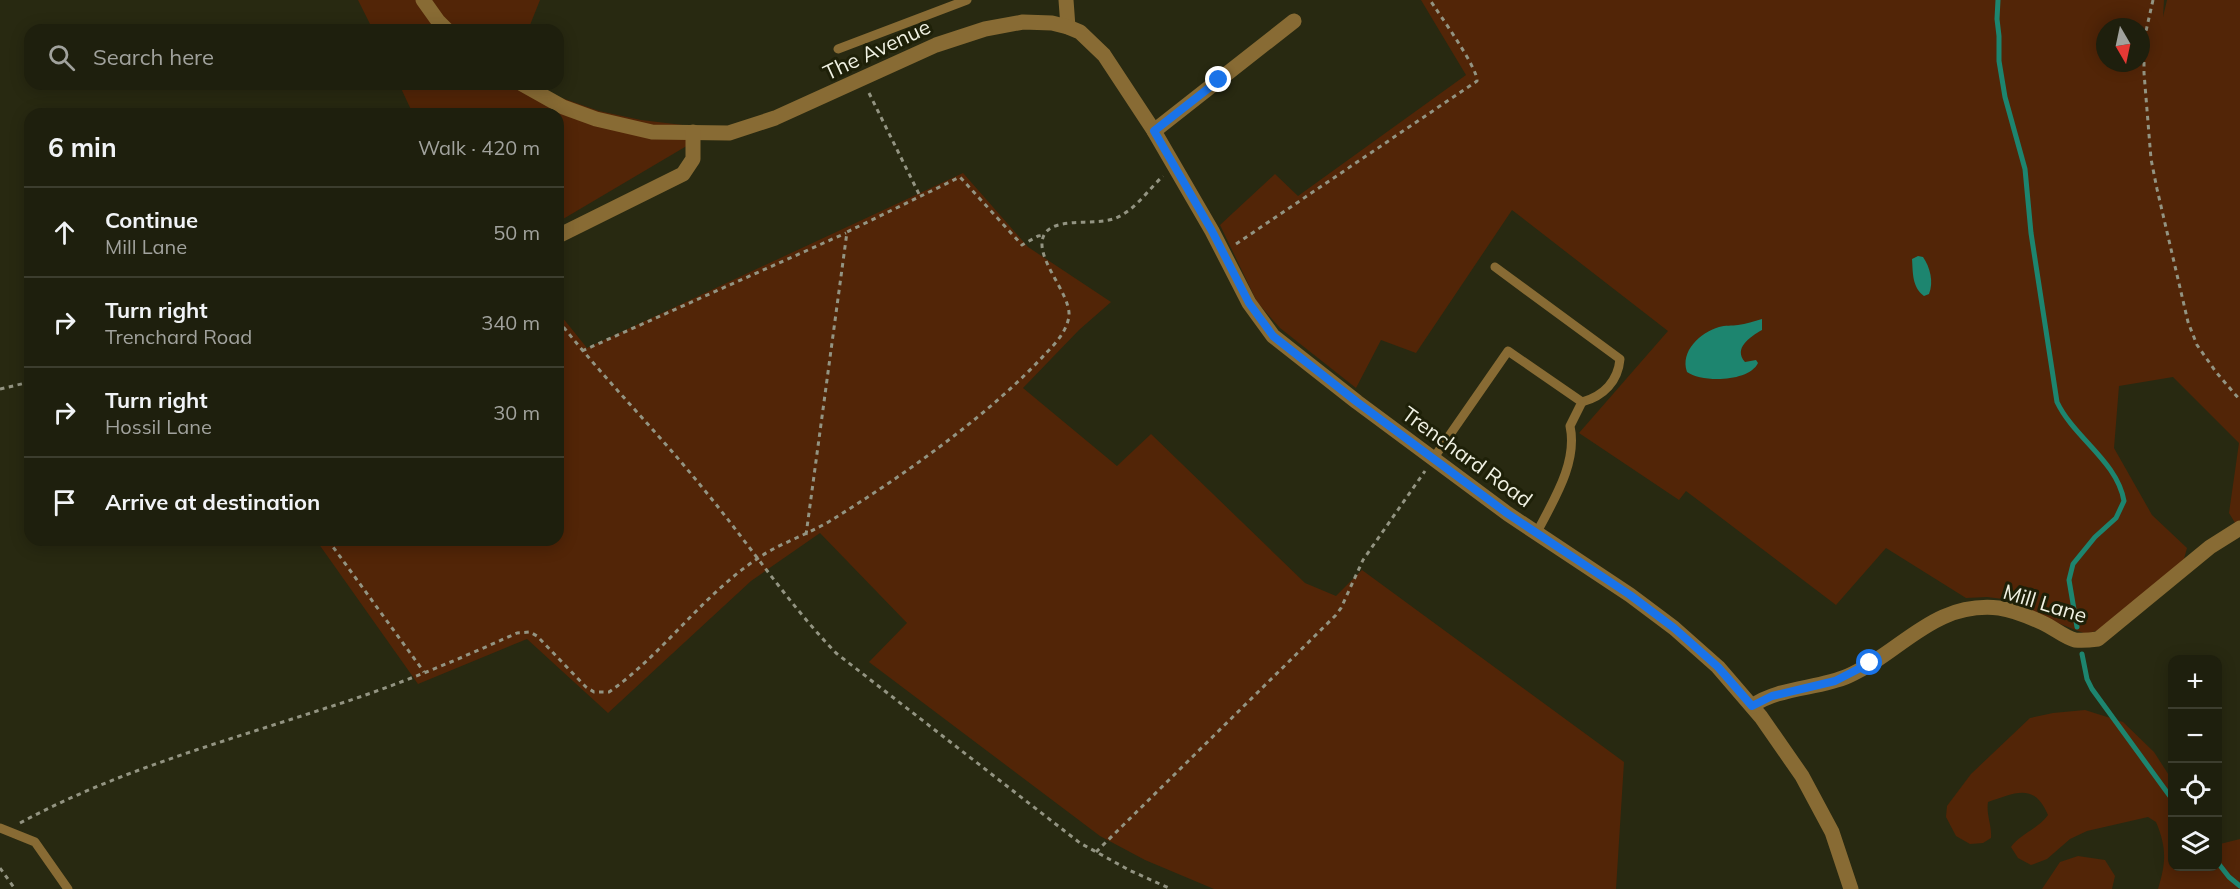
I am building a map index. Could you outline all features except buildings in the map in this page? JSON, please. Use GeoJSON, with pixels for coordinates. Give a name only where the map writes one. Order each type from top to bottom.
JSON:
{"type":"FeatureCollection","features":[{"type":"Feature","properties":{"kind":"street"},"geometry":{"type":"LineString","coordinates":[[423,0],[441,24]]}},
{"type":"Feature","properties":{"kind":"street"},"geometry":{"type":"LineString","coordinates":[[1066,0],[1074,29]]}},
{"type":"Feature","properties":{"kind":"street"},"geometry":{"type":"LineString","coordinates":[[1154,131],[1294,21]]}},
{"type":"Feature","properties":{"kind":"street","name":"The Avenue"},"geometry":{"type":"LineString","coordinates":[[533,90],[563,107],[596,119],[651,132],[729,133],[775,118],[936,45],[985,28],[1023,22],[1074,29]]}},
{"type":"Feature","properties":{"kind":"street","name":"Trenchard Road"},"geometry":{"type":"LineString","coordinates":[[1074,29],[1104,55],[1154,131],[1249,303],[1273,336],[1433,459],[1536,534],[1630,595],[1674,628],[1718,667],[1752,706],[1788,755],[1826,818],[1841,855],[1851,889]]}},
{"type":"Feature","properties":{"kind":"street"},"geometry":{"type":"LineString","coordinates":[[564,233],[683,174],[693,159],[693,132]]}},
{"type":"Feature","properties":{"kind":"street","name":"Mill Lane"},"geometry":{"type":"LineString","coordinates":[[1752,706],[1772,696],[1821,685],[1848,676],[1932,621],[1963,609],[2000,609],[2042,622],[2076,640],[2098,639],[2210,547],[2240,528]]}},
{"type":"Feature","properties":{"kind":"lane"},"geometry":{"type":"LineString","coordinates":[[838,50],[967,0]]}},
{"type":"Feature","properties":{"kind":"lane"},"geometry":{"type":"LineString","coordinates":[[1496,267],[1620,359],[1618,373],[1604,392],[1582,402],[1570,426],[1571,452],[1560,488],[1536,534]]}},
{"type":"Feature","properties":{"kind":"lane"},"geometry":{"type":"LineString","coordinates":[[1433,459],[1508,351],[1582,402]]}},
{"type":"Feature","properties":{"kind":"lane"},"geometry":{"type":"LineString","coordinates":[[0,828],[35,842],[68,889]]}},
{"type":"Feature","properties":{"kind":"path"},"geometry":{"type":"LineString","coordinates":[[1222,251],[1476,81],[1477,76],[1471,64],[1430,0]]}},
{"type":"Feature","properties":{"kind":"path"},"geometry":{"type":"LineString","coordinates":[[2153,0],[2144,40],[2144,73],[2151,159],[2157,189],[2191,330],[2204,357],[2240,400]]}},
{"type":"Feature","properties":{"kind":"path"},"geometry":{"type":"LineString","coordinates":[[862,80],[920,196]]}},
{"type":"Feature","properties":{"kind":"path"},"geometry":{"type":"LineString","coordinates":[[17,825],[86,792],[175,758],[329,708],[424,673],[517,633],[531,632],[586,687],[594,692],[609,692],[739,572],[759,558],[806,534],[855,504],[948,439],[1006,392],[1056,342],[1066,327],[1069,313],[1043,251],[1042,244],[1045,235],[1055,226],[1115,219],[1124,214],[1174,165]]}},
{"type":"Feature","properties":{"kind":"path"},"geometry":{"type":"LineString","coordinates":[[582,351],[847,232],[960,177],[1022,245],[1038,236],[1045,235]]}},
{"type":"Feature","properties":{"kind":"path"},"geometry":{"type":"LineString","coordinates":[[806,534],[847,232]]}},
{"type":"Feature","properties":{"kind":"path"},"geometry":{"type":"LineString","coordinates":[[564,328],[700,484],[808,624],[836,653],[1080,843],[1171,889]]}},
{"type":"Feature","properties":{"kind":"path"},"geometry":{"type":"LineString","coordinates":[[0,389],[24,383]]}},
{"type":"Feature","properties":{"kind":"path"},"geometry":{"type":"LineString","coordinates":[[1096,852],[1336,615],[1369,550],[1433,459]]}},
{"type":"Feature","properties":{"kind":"path"},"geometry":{"type":"LineString","coordinates":[[332,546],[424,673]]}},
{"type":"Feature","properties":{"kind":"path"},"geometry":{"type":"LineString","coordinates":[[0,868],[15,889]]}},
{"type":"Feature","properties":{"kind":"shaded area"},"geometry":{"type":"Polygon","coordinates":[[[358,0],[540,0],[530,24],[370,24],[358,0]]]}},
{"type":"Feature","properties":{"kind":"shaded area"},"geometry":{"type":"Polygon","coordinates":[[[1421,0],[2164,0],[2163,17],[2167,0],[2240,0],[2240,531],[2229,513],[2239,443],[2173,377],[2119,386],[2114,448],[2152,515],[2187,548],[2181,570],[2122,623],[2086,634],[2050,620],[2011,600],[1987,597],[1966,598],[1886,548],[1836,605],[1686,491],[1679,500],[1579,433],[1668,331],[1512,210],[1416,353],[1381,340],[1356,388],[1280,328],[1257,302],[1220,225],[1275,174],[1298,196],[1466,75],[1421,0]]]}},
{"type":"Feature","properties":{"kind":"shaded area"},"geometry":{"type":"Polygon","coordinates":[[[402,90],[545,90],[599,111],[641,120],[691,126],[690,144],[564,218],[564,108],[410,108],[402,90]]]}},
{"type":"Feature","properties":{"kind":"shaded area"},"geometry":{"type":"Polygon","coordinates":[[[963,173],[1028,247],[1111,302],[1079,330],[1023,388],[1117,466],[1151,434],[1305,583],[1336,596],[1362,570],[1624,762],[1616,889],[1214,889],[1145,860],[1100,836],[869,662],[907,623],[820,533],[751,581],[608,713],[527,639],[418,684],[320,546],[564,546],[564,319],[587,348],[963,173]]]}},
{"type":"Feature","properties":{"kind":"shaded area"},"geometry":{"type":"Polygon","coordinates":[[[2085,710],[2123,722],[2154,752],[2168,774],[2168,871],[2222,871],[2222,844],[2240,839],[2240,889],[2158,889],[2163,871],[2164,848],[2156,822],[2148,817],[2087,831],[2070,839],[2047,859],[2031,865],[2018,858],[2011,847],[2048,815],[2037,798],[2030,794],[2015,793],[1988,802],[1991,838],[1983,843],[1970,844],[1956,836],[1946,817],[1947,806],[1971,774],[2030,718],[2085,710]]]}},
{"type":"Feature","properties":{"kind":"shaded area"},"geometry":{"type":"Polygon","coordinates":[[[2078,856],[2105,860],[2115,876],[2112,889],[2042,889],[2060,862],[2078,856]]]}},
{"type":"Feature","properties":{"kind":"water"},"geometry":{"type":"Polygon","coordinates":[[[1918,256],[1923,257],[1930,275],[1929,294],[1924,296],[1915,284],[1913,274],[1912,259],[1918,256]]]}},
{"type":"Feature","properties":{"kind":"water"},"geometry":{"type":"Polygon","coordinates":[[[1762,319],[1762,330],[1744,343],[1741,352],[1745,362],[1756,360],[1758,363],[1753,369],[1745,374],[1725,379],[1703,378],[1687,372],[1686,357],[1699,338],[1721,326],[1741,325],[1762,319]]]}},
{"type":"Feature","properties":{"kind":"waterway"},"geometry":{"type":"LineString","coordinates":[[1998,0],[1999,61],[2005,97],[2025,169],[2031,233],[2057,402],[2064,415],[2113,474],[2124,501],[2116,518],[2095,537],[2073,564],[2069,580],[2077,627]]}},
{"type":"Feature","properties":{"kind":"waterway"},"geometry":{"type":"LineString","coordinates":[[2082,654],[2087,679],[2092,689],[2168,794]]}},
{"type":"Feature","properties":{"kind":"waterway"},"geometry":{"type":"LineString","coordinates":[[2222,868],[2240,886]]}},
{"type":"Feature","properties":{"kind":"route"},"geometry":{"type":"LineString","coordinates":[[1219,80],[1154,131],[1212,231],[1249,303],[1273,336],[1357,402],[1508,514],[1630,595],[1674,628],[1718,667],[1752,706],[1772,696],[1835,681],[1870,663]]}}]}
